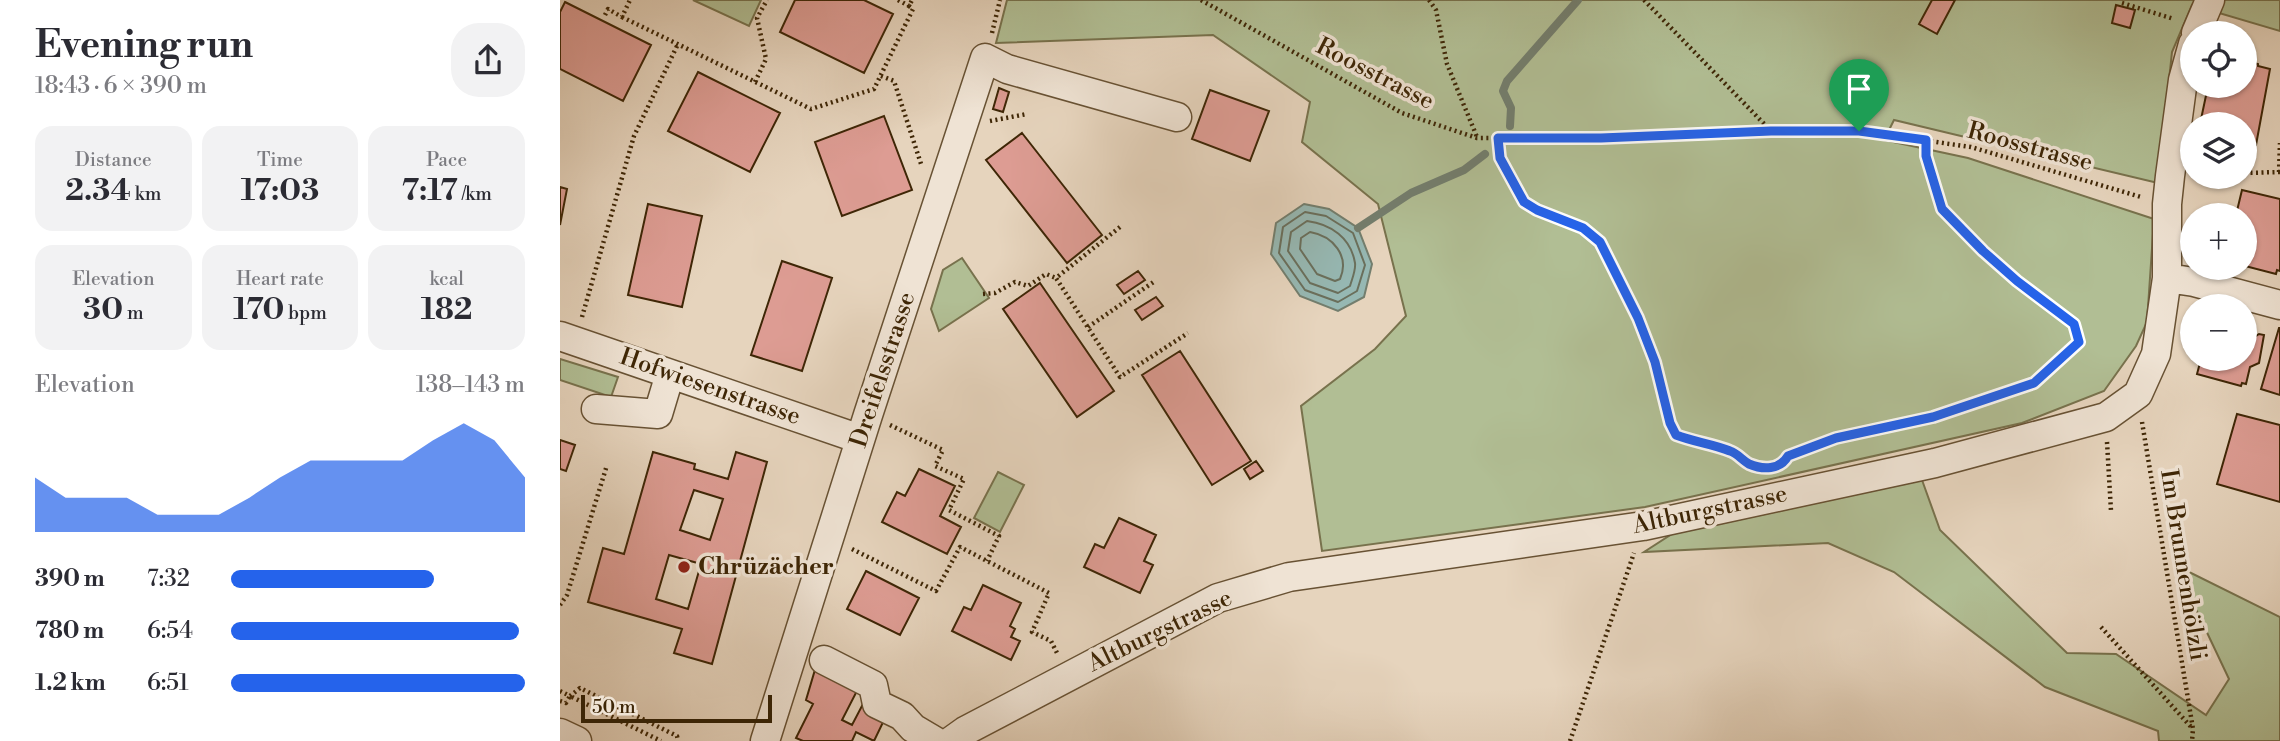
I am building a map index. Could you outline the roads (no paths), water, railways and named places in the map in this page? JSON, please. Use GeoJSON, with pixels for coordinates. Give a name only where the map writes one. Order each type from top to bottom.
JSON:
{"type":"FeatureCollection","features":[{"type":"Feature","properties":{"kind":"street","name":"Altburgstrasse"},"geometry":{"type":"LineString","coordinates":[[2201,21],[2210,0]]}},
{"type":"Feature","properties":{"kind":"street","name":"Dreifelsstrasse"},"geometry":{"type":"LineString","coordinates":[[765,741],[985,58],[1007,69],[1177,117]]}},
{"type":"Feature","properties":{"kind":"street","name":"Altburgstrasse"},"geometry":{"type":"LineString","coordinates":[[951,741],[965,730],[1218,598],[1289,577],[1643,526],[1934,463],[2106,416],[2137,394],[2156,354],[2167,278],[2167,204],[2181,98]]}},
{"type":"Feature","properties":{"kind":"street"},"geometry":{"type":"LineString","coordinates":[[2167,278],[2194,282],[2280,305]]}},
{"type":"Feature","properties":{"kind":"street","name":"Hofwiesenstrasse"},"geometry":{"type":"LineString","coordinates":[[568,338],[670,374],[864,427]]}},
{"type":"Feature","properties":{"kind":"street"},"geometry":{"type":"LineString","coordinates":[[596,409],[658,414],[670,374]]}},
{"type":"Feature","properties":{"kind":"street"},"geometry":{"type":"LineString","coordinates":[[824,660],[873,685],[877,704],[902,716],[913,728],[935,741]]}},
{"type":"Feature","properties":{"kind":"street"},"geometry":{"type":"LineString","coordinates":[[560,733],[576,741]]}},
{"type":"Feature","properties":{"kind":"water"},"geometry":{"type":"Polygon","coordinates":[[[1304,204],[1329,209],[1358,228],[1372,264],[1364,297],[1338,311],[1300,296],[1271,254],[1276,223],[1304,204]]]}},
{"type":"Feature","properties":{"kind":"waterway"},"geometry":{"type":"LineString","coordinates":[[1510,126],[1511,108],[1503,91],[1507,81],[1578,0]]}},
{"type":"Feature","properties":{"kind":"waterway"},"geometry":{"type":"LineString","coordinates":[[1358,228],[1411,193],[1464,170],[1485,154]]}},
{"type":"Feature","properties":{"kind":"place","name":"Chrüzächer"},"geometry":{"type":"Point","coordinates":[684,567]}}]}
